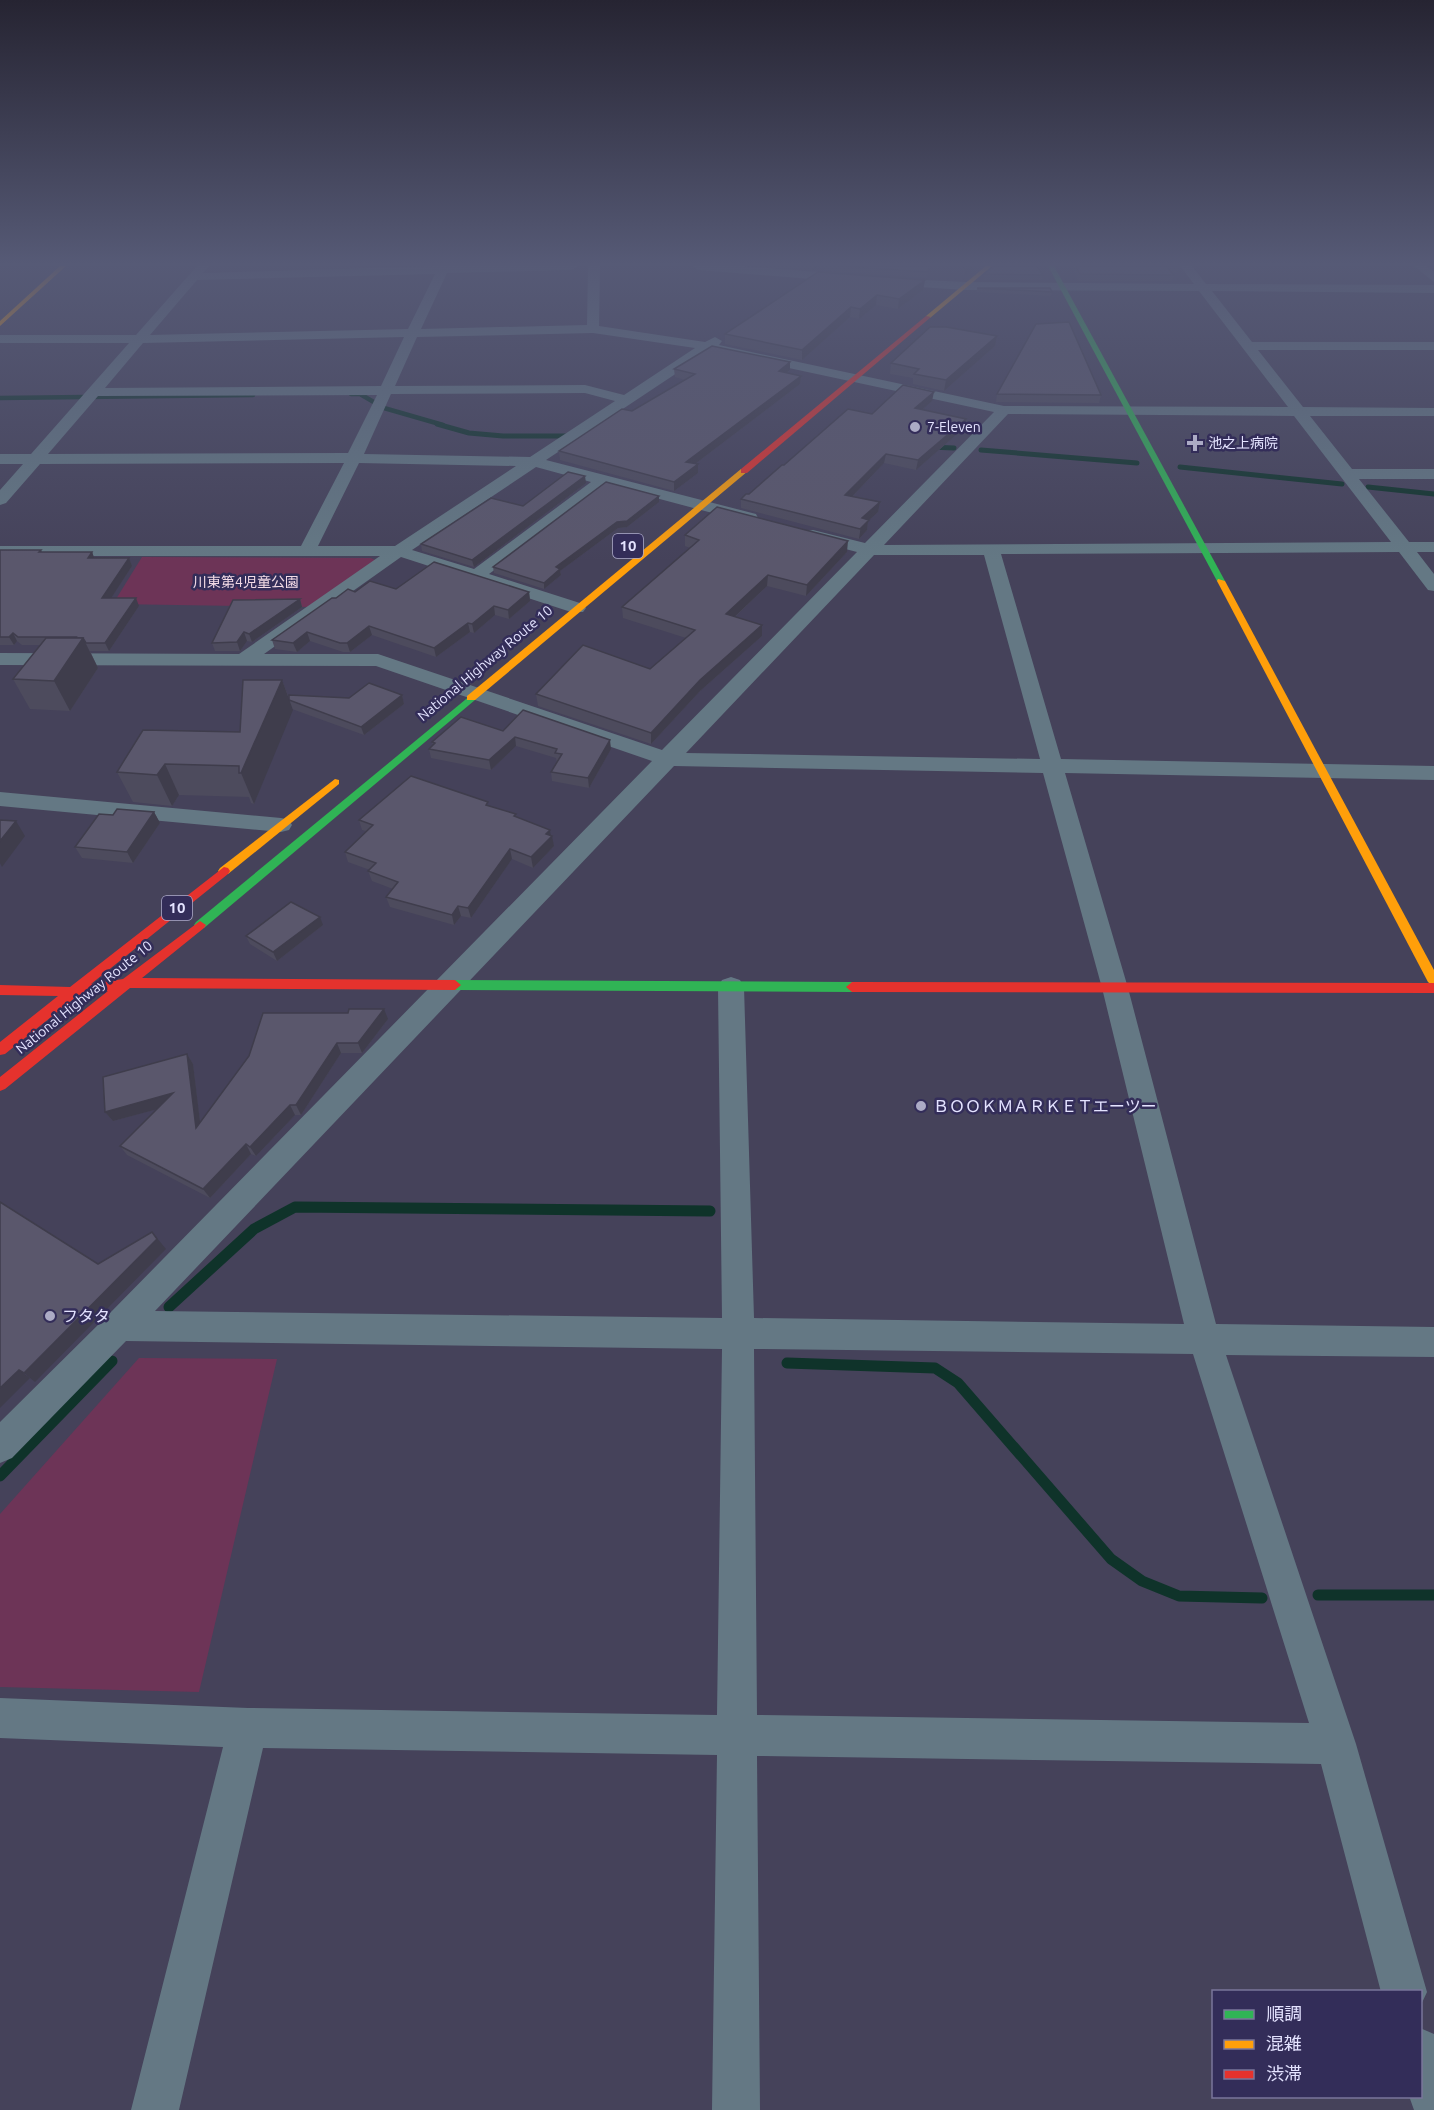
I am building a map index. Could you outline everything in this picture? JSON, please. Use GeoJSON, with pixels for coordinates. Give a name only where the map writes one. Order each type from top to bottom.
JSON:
{"type":"FeatureCollection","features":[{"type":"Feature","properties":{"kind":"main road","name":"National Highway Route 10"},"geometry":{"type":"LineString","coordinates":[[736,459],[855,364]]}},
{"type":"Feature","properties":{"kind":"main road","name":"National Highway Route 10"},"geometry":{"type":"LineString","coordinates":[[0,1085],[130,983],[872,364]]}},
{"type":"Feature","properties":{"kind":"main road"},"geometry":{"type":"LineString","coordinates":[[1105,364],[1434,982]]}},
{"type":"Feature","properties":{"kind":"main road"},"geometry":{"type":"LineString","coordinates":[[678,505],[700,487]]}},
{"type":"Feature","properties":{"kind":"main road","name":"National Highway Route 10"},"geometry":{"type":"LineString","coordinates":[[555,606],[576,588]]}},
{"type":"Feature","properties":{"kind":"main road","name":"National Highway Route 10"},"geometry":{"type":"LineString","coordinates":[[450,690],[472,672]]}},
{"type":"Feature","properties":{"kind":"main road","name":"National Highway Route 10"},"geometry":{"type":"LineString","coordinates":[[0,1050],[345,774]]}},
{"type":"Feature","properties":{"kind":"main road"},"geometry":{"type":"LineString","coordinates":[[0,990],[74,992],[130,983],[1434,988]]}},
{"type":"Feature","properties":{"kind":"street"},"geometry":{"type":"LineString","coordinates":[[0,500],[116,364]]}},
{"type":"Feature","properties":{"kind":"street"},"geometry":{"type":"LineString","coordinates":[[306,552],[354,458],[396,364]]}},
{"type":"Feature","properties":{"kind":"street"},"geometry":{"type":"LineString","coordinates":[[241,661],[399,551],[680,364]]}},
{"type":"Feature","properties":{"kind":"street"},"geometry":{"type":"LineString","coordinates":[[796,364],[1004,410],[1434,412]]}},
{"type":"Feature","properties":{"kind":"street"},"geometry":{"type":"LineString","coordinates":[[1261,364],[1434,586]]}},
{"type":"Feature","properties":{"kind":"street"},"geometry":{"type":"LineString","coordinates":[[88,397],[585,389],[627,400]]}},
{"type":"Feature","properties":{"kind":"street"},"geometry":{"type":"LineString","coordinates":[[0,1446],[119,1326],[1004,410]]}},
{"type":"Feature","properties":{"kind":"street"},"geometry":{"type":"LineString","coordinates":[[0,459],[354,458],[536,462],[605,479],[678,505],[702,506],[770,524]]}},
{"type":"Feature","properties":{"kind":"street"},"geometry":{"type":"LineString","coordinates":[[1348,474],[1434,474]]}},
{"type":"Feature","properties":{"kind":"street"},"geometry":{"type":"LineString","coordinates":[[477,575],[605,479]]}},
{"type":"Feature","properties":{"kind":"street"},"geometry":{"type":"LineString","coordinates":[[792,529],[870,550],[1434,547]]}},
{"type":"Feature","properties":{"kind":"street"},"geometry":{"type":"LineString","coordinates":[[992,550],[1115,988],[1204,1339],[1336,1744],[1403,1990]]}},
{"type":"Feature","properties":{"kind":"street"},"geometry":{"type":"LineString","coordinates":[[0,551],[399,551],[477,575],[555,606],[577,608]]}},
{"type":"Feature","properties":{"kind":"street"},"geometry":{"type":"LineString","coordinates":[[0,659],[378,660],[450,690],[475,694],[668,759],[1434,774]]}},
{"type":"Feature","properties":{"kind":"street"},"geometry":{"type":"LineString","coordinates":[[0,799],[281,825]]}},
{"type":"Feature","properties":{"kind":"street"},"geometry":{"type":"LineString","coordinates":[[731,987],[738,1334],[736,2110]]}},
{"type":"Feature","properties":{"kind":"street"},"geometry":{"type":"LineString","coordinates":[[119,1326],[1434,1342]]}},
{"type":"Feature","properties":{"kind":"street"},"geometry":{"type":"LineString","coordinates":[[0,1718],[248,1728],[736,1733],[1336,1744]]}},
{"type":"Feature","properties":{"kind":"street"},"geometry":{"type":"LineString","coordinates":[[155,2110],[248,1728]]}},
{"type":"Feature","properties":{"kind":"street"},"geometry":{"type":"LineString","coordinates":[[1422,2059],[1434,2101]]}},
{"type":"Feature","properties":{"kind":"green space","name":"川東第4児童公園"},"geometry":{"type":"Polygon","coordinates":[[[142,557],[371,558],[379,562],[311,607],[113,604],[142,557]]]}},
{"type":"Feature","properties":{"kind":"green space"},"geometry":{"type":"Polygon","coordinates":[[[139,1358],[277,1359],[199,1692],[0,1687],[0,1514],[139,1358]]]}},
{"type":"Feature","properties":{"kind":"building"},"geometry":{"type":"Polygon","coordinates":[[[681,364],[787,364],[779,371],[801,376],[686,462],[698,464],[674,482],[559,451],[622,409],[632,411],[695,374],[674,369],[681,364]]]}},
{"type":"Feature","properties":{"kind":"building"},"geometry":{"type":"Polygon","coordinates":[[[898,364],[964,364],[946,380],[914,374],[919,369],[898,364]]]}},
{"type":"Feature","properties":{"kind":"building"},"geometry":{"type":"Polygon","coordinates":[[[1013,364],[1088,364],[1101,395],[997,394],[1013,364]]]}},
{"type":"Feature","properties":{"kind":"building"},"geometry":{"type":"Polygon","coordinates":[[[903,385],[934,392],[915,408],[966,419],[918,460],[886,454],[845,495],[880,502],[862,518],[869,520],[860,529],[741,499],[848,409],[872,414],[903,385]]]}},
{"type":"Feature","properties":{"kind":"building"},"geometry":{"type":"Polygon","coordinates":[[[568,472],[585,476],[472,560],[421,544],[491,498],[523,506],[568,472]]]}},
{"type":"Feature","properties":{"kind":"building"},"geometry":{"type":"Polygon","coordinates":[[[606,482],[659,496],[627,521],[617,522],[556,567],[560,569],[544,583],[493,567],[606,482]]]}},
{"type":"Feature","properties":{"kind":"building"},"geometry":{"type":"Polygon","coordinates":[[[717,507],[848,541],[807,585],[768,575],[726,614],[762,625],[700,680],[651,733],[536,694],[583,645],[650,669],[695,630],[622,607],[699,540],[685,535],[717,507]]]}},
{"type":"Feature","properties":{"kind":"building"},"geometry":{"type":"Polygon","coordinates":[[[0,550],[92,552],[88,558],[129,558],[102,598],[136,598],[105,643],[86,643],[83,638],[76,637],[18,637],[13,633],[9,637],[0,637],[0,550]]]}},
{"type":"Feature","properties":{"kind":"building"},"geometry":{"type":"Polygon","coordinates":[[[434,562],[529,592],[508,610],[494,606],[472,624],[468,623],[434,648],[369,626],[347,643],[340,643],[307,632],[293,643],[272,640],[348,589],[355,592],[370,581],[396,589],[434,562]]]}},
{"type":"Feature","properties":{"kind":"building"},"geometry":{"type":"Polygon","coordinates":[[[300,599],[249,634],[244,632],[237,642],[212,643],[233,600],[300,599]]]}},
{"type":"Feature","properties":{"kind":"building"},"geometry":{"type":"Polygon","coordinates":[[[46,638],[83,638],[54,681],[13,679],[46,638]]]}},
{"type":"Feature","properties":{"kind":"building"},"geometry":{"type":"Polygon","coordinates":[[[243,680],[282,680],[241,773],[239,773],[239,766],[165,764],[157,775],[117,772],[143,730],[240,732],[243,680]]]}},
{"type":"Feature","properties":{"kind":"building"},"geometry":{"type":"Polygon","coordinates":[[[369,683],[402,695],[361,727],[289,700],[289,695],[349,698],[369,683]]]}},
{"type":"Feature","properties":{"kind":"building"},"geometry":{"type":"Polygon","coordinates":[[[523,710],[610,740],[588,778],[551,772],[562,754],[555,753],[557,749],[515,737],[489,760],[429,749],[435,743],[432,742],[461,717],[503,731],[523,710]]]}},
{"type":"Feature","properties":{"kind":"building"},"geometry":{"type":"Polygon","coordinates":[[[411,776],[488,802],[486,805],[516,814],[514,816],[550,830],[546,834],[552,836],[531,857],[510,849],[468,908],[458,906],[452,915],[386,897],[398,882],[368,871],[376,863],[345,852],[373,825],[359,820],[411,776]]]}},
{"type":"Feature","properties":{"kind":"building"},"geometry":{"type":"Polygon","coordinates":[[[117,809],[154,812],[127,852],[75,847],[99,814],[113,815],[117,809]]]}},
{"type":"Feature","properties":{"kind":"building"},"geometry":{"type":"Polygon","coordinates":[[[0,820],[16,821],[0,841],[0,820]]]}},
{"type":"Feature","properties":{"kind":"building"},"geometry":{"type":"Polygon","coordinates":[[[291,902],[320,917],[273,952],[246,936],[291,902]]]}},
{"type":"Feature","properties":{"kind":"building"},"geometry":{"type":"Polygon","coordinates":[[[349,1009],[384,1009],[358,1043],[337,1043],[296,1105],[290,1105],[250,1147],[246,1144],[203,1189],[120,1146],[173,1093],[105,1112],[103,1077],[187,1054],[196,1128],[249,1056],[263,1013],[348,1013],[349,1009]]]}},
{"type":"Feature","properties":{"kind":"building","name":"フタタ"},"geometry":{"type":"Polygon","coordinates":[[[0,1202],[98,1264],[152,1232],[157,1239],[24,1373],[19,1370],[0,1388],[0,1202]]]}},
{"type":"Feature","properties":{"kind":"waterway"},"geometry":{"type":"LineString","coordinates":[[351,394],[360,394],[384,408],[443,425]]}},
{"type":"Feature","properties":{"kind":"waterway"},"geometry":{"type":"LineString","coordinates":[[0,398],[253,395]]}},
{"type":"Feature","properties":{"kind":"waterway"},"geometry":{"type":"LineString","coordinates":[[437,424],[469,433],[503,436],[573,436]]}},
{"type":"Feature","properties":{"kind":"waterway"},"geometry":{"type":"LineString","coordinates":[[930,447],[954,448]]}},
{"type":"Feature","properties":{"kind":"waterway"},"geometry":{"type":"LineString","coordinates":[[981,450],[1137,463]]}},
{"type":"Feature","properties":{"kind":"waterway"},"geometry":{"type":"LineString","coordinates":[[1180,467],[1342,484]]}},
{"type":"Feature","properties":{"kind":"waterway"},"geometry":{"type":"LineString","coordinates":[[1368,487],[1434,494]]}},
{"type":"Feature","properties":{"kind":"waterway"},"geometry":{"type":"LineString","coordinates":[[169,1307],[254,1229],[295,1207],[710,1211]]}},
{"type":"Feature","properties":{"kind":"waterway"},"geometry":{"type":"LineString","coordinates":[[0,1476],[112,1361]]}},
{"type":"Feature","properties":{"kind":"waterway"},"geometry":{"type":"LineString","coordinates":[[787,1363],[935,1368],[958,1383],[1111,1559],[1142,1581],[1179,1596],[1262,1598]]}},
{"type":"Feature","properties":{"kind":"waterway"},"geometry":{"type":"LineString","coordinates":[[1318,1595],[1434,1595]]}},
{"type":"Feature","properties":{"kind":"traffic: fast"},"geometry":{"type":"LineString","coordinates":[[1104,364],[1221,581]]}},
{"type":"Feature","properties":{"kind":"traffic: fast"},"geometry":{"type":"LineString","coordinates":[[200,925],[471,698]]}},
{"type":"Feature","properties":{"kind":"traffic: fast"},"geometry":{"type":"LineString","coordinates":[[455,985],[852,987]]}},
{"type":"Feature","properties":{"kind":"traffic: slow"},"geometry":{"type":"LineString","coordinates":[[471,698],[744,471]]}},
{"type":"Feature","properties":{"kind":"traffic: slow"},"geometry":{"type":"LineString","coordinates":[[1221,581],[1434,982]]}},
{"type":"Feature","properties":{"kind":"traffic: slow"},"geometry":{"type":"LineString","coordinates":[[224,871],[335,782]]}},
{"type":"Feature","properties":{"kind":"traffic: jam"},"geometry":{"type":"LineString","coordinates":[[744,471],[871,364]]}},
{"type":"Feature","properties":{"kind":"traffic: jam"},"geometry":{"type":"LineString","coordinates":[[0,1050],[224,871]]}},
{"type":"Feature","properties":{"kind":"traffic: jam"},"geometry":{"type":"LineString","coordinates":[[0,1085],[200,925]]}},
{"type":"Feature","properties":{"kind":"traffic: jam"},"geometry":{"type":"LineString","coordinates":[[0,990],[74,992],[130,983],[455,985]]}},
{"type":"Feature","properties":{"kind":"traffic: jam"},"geometry":{"type":"LineString","coordinates":[[852,987],[1434,988]]}},
{"type":"Feature","properties":{"kind":"place","name":"7-Eleven"},"geometry":{"type":"Point","coordinates":[915,427]}},
{"type":"Feature","properties":{"kind":"place","name":"池之上病院"},"geometry":{"type":"Point","coordinates":[1195,443]}},
{"type":"Feature","properties":{"kind":"place","name":"ＢＯＯＫＭＡＲＫＥＴエーツー"},"geometry":{"type":"Point","coordinates":[921,1106]}},
{"type":"Feature","properties":{"kind":"place","name":"フタタ"},"geometry":{"type":"Point","coordinates":[50,1316]}}]}
